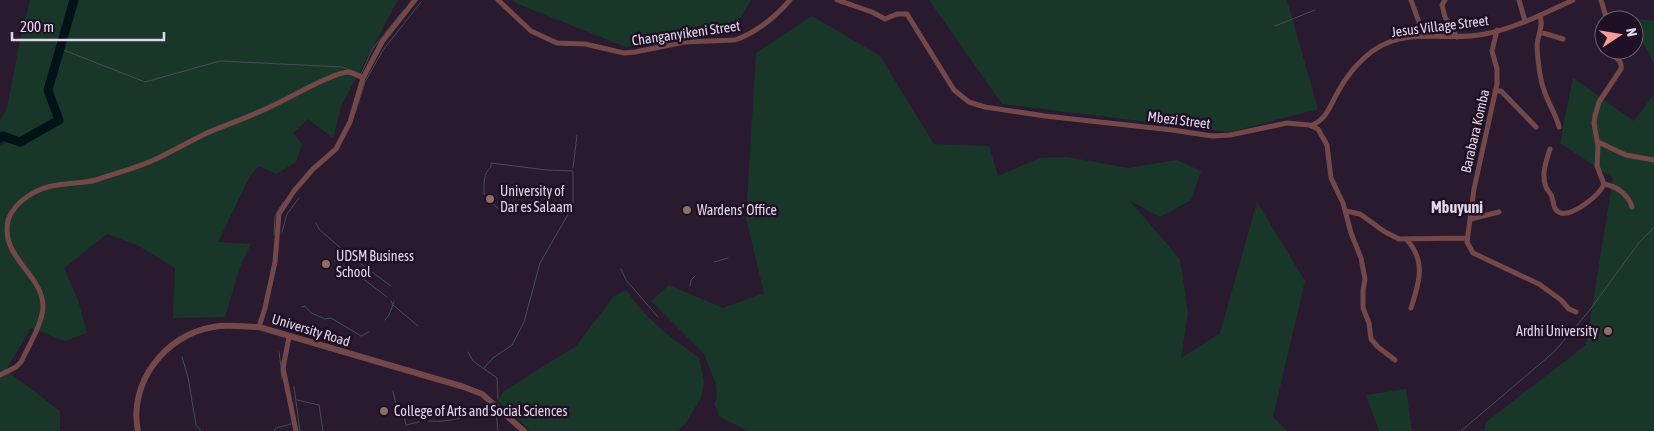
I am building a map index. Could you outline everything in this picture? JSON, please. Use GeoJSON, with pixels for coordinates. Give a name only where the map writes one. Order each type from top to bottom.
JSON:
{"type":"FeatureCollection","features":[{"type":"Feature","properties":{"kind":"street"},"geometry":{"type":"LineString","coordinates":[[259,327],[275,262],[279,214],[294,191],[313,169],[336,150],[350,122],[362,78],[382,42],[415,0]]}},
{"type":"Feature","properties":{"kind":"street","name":"Changanyikeni Street"},"geometry":{"type":"LineString","coordinates":[[498,0],[531,32],[548,40],[585,44],[624,53],[685,42],[735,40],[761,26],[790,0]]}},
{"type":"Feature","properties":{"kind":"street","name":"Mbezi Street"},"geometry":{"type":"LineString","coordinates":[[837,0],[872,12],[885,19],[898,14],[907,14],[954,90],[969,102],[985,107],[1212,136],[1230,135],[1287,123],[1312,125]]}},
{"type":"Feature","properties":{"kind":"street"},"geometry":{"type":"LineString","coordinates":[[1411,0],[1424,36]]}},
{"type":"Feature","properties":{"kind":"street"},"geometry":{"type":"LineString","coordinates":[[1445,0],[1442,4],[1445,16],[1457,38]]}},
{"type":"Feature","properties":{"kind":"street"},"geometry":{"type":"LineString","coordinates":[[1519,0],[1525,21]]}},
{"type":"Feature","properties":{"kind":"street","name":"Jesus Village Street"},"geometry":{"type":"LineString","coordinates":[[1312,125],[1320,121],[1325,115],[1339,89],[1352,71],[1368,55],[1387,43],[1398,39],[1424,36],[1457,38],[1485,34],[1540,16],[1574,0]]}},
{"type":"Feature","properties":{"kind":"street"},"geometry":{"type":"LineString","coordinates":[[1540,16],[1542,22],[1537,46],[1542,81],[1559,127]]}},
{"type":"Feature","properties":{"kind":"street","name":"Barabara Komba"},"geometry":{"type":"LineString","coordinates":[[1467,238],[1474,189],[1498,84],[1497,69],[1492,51],[1498,30]]}},
{"type":"Feature","properties":{"kind":"street"},"geometry":{"type":"LineString","coordinates":[[1540,32],[1563,38]]}},
{"type":"Feature","properties":{"kind":"street"},"geometry":{"type":"LineString","coordinates":[[1604,184],[1597,166],[1598,142],[1594,123],[1598,105],[1621,68],[1619,60]]}},
{"type":"Feature","properties":{"kind":"street"},"geometry":{"type":"LineString","coordinates":[[0,375],[16,367],[21,362],[42,316],[43,308],[40,295],[8,252],[7,220],[13,210],[23,200],[42,188],[95,180],[150,161],[205,134],[269,108],[325,80],[350,72],[362,78]]}},
{"type":"Feature","properties":{"kind":"street"},"geometry":{"type":"LineString","coordinates":[[1495,91],[1500,91],[1504,94],[1536,127]]}},
{"type":"Feature","properties":{"kind":"street"},"geometry":{"type":"LineString","coordinates":[[1312,125],[1318,129],[1327,145],[1331,178],[1346,211],[1364,271],[1363,308],[1369,323],[1371,339],[1395,360]]}},
{"type":"Feature","properties":{"kind":"street"},"geometry":{"type":"LineString","coordinates":[[1598,142],[1626,154],[1654,160]]}},
{"type":"Feature","properties":{"kind":"street"},"geometry":{"type":"LineString","coordinates":[[1550,149],[1544,168],[1544,182],[1557,211],[1564,213],[1580,206],[1596,195],[1604,184]]}},
{"type":"Feature","properties":{"kind":"street"},"geometry":{"type":"LineString","coordinates":[[1604,184],[1610,185],[1625,194],[1630,200],[1632,207]]}},
{"type":"Feature","properties":{"kind":"street"},"geometry":{"type":"LineString","coordinates":[[1346,211],[1355,212],[1399,239],[1467,238],[1473,253],[1539,284],[1576,312]]}},
{"type":"Feature","properties":{"kind":"street"},"geometry":{"type":"LineString","coordinates":[[1471,219],[1499,212]]}},
{"type":"Feature","properties":{"kind":"street"},"geometry":{"type":"LineString","coordinates":[[1406,239],[1415,249],[1419,265],[1418,286],[1411,308]]}},
{"type":"Feature","properties":{"kind":"street","name":"University Road"},"geometry":{"type":"LineString","coordinates":[[138,431],[138,396],[144,378],[165,351],[186,336],[212,327],[259,327],[439,378],[482,394],[524,431]]}},
{"type":"Feature","properties":{"kind":"street"},"geometry":{"type":"LineString","coordinates":[[289,337],[283,368],[296,431]]}},
{"type":"Feature","properties":{"kind":"green space"},"geometry":{"type":"Polygon","coordinates":[[[30,0],[398,0],[341,106],[333,138],[308,119],[293,133],[302,144],[296,162],[276,174],[259,166],[250,176],[218,242],[251,244],[240,267],[225,317],[173,318],[175,268],[137,245],[107,234],[64,268],[78,300],[87,333],[65,341],[31,328],[6,370],[60,411],[60,431],[0,431],[0,145],[11,141],[5,139],[0,132],[0,120],[7,108],[30,0]]]}},
{"type":"Feature","properties":{"kind":"green space"},"geometry":{"type":"Polygon","coordinates":[[[512,0],[751,0],[734,28],[626,47],[512,0]]]}},
{"type":"Feature","properties":{"kind":"green space"},"geometry":{"type":"Polygon","coordinates":[[[929,0],[1287,0],[1318,109],[1230,132],[1002,104],[929,0]]]}},
{"type":"Feature","properties":{"kind":"green space"},"geometry":{"type":"Polygon","coordinates":[[[812,16],[880,56],[934,144],[989,146],[998,176],[1040,158],[1067,157],[1129,168],[1177,160],[1201,171],[1191,200],[1160,217],[1129,200],[1180,259],[1188,313],[1181,358],[1220,333],[1257,202],[1305,281],[1273,417],[1287,431],[748,431],[718,416],[718,410],[714,405],[717,397],[716,384],[704,354],[651,301],[669,285],[723,308],[764,293],[746,218],[756,53],[812,16]]]}},
{"type":"Feature","properties":{"kind":"green space"},"geometry":{"type":"Polygon","coordinates":[[[1644,20],[1654,21],[1654,64],[1644,44],[1644,20]]]}},
{"type":"Feature","properties":{"kind":"green space","name":"Ardhi University"},"geometry":{"type":"Polygon","coordinates":[[[1573,78],[1634,121],[1654,94],[1654,431],[1484,431],[1486,422],[1586,345],[1613,178],[1560,143],[1573,78]]]}},
{"type":"Feature","properties":{"kind":"green space"},"geometry":{"type":"Polygon","coordinates":[[[626,290],[642,311],[664,332],[699,358],[704,381],[701,398],[685,424],[677,431],[531,431],[498,401],[504,391],[576,346],[614,296],[626,290]]]}},
{"type":"Feature","properties":{"kind":"green space"},"geometry":{"type":"Polygon","coordinates":[[[1406,389],[1412,431],[1379,431],[1366,395],[1406,389]]]}},
{"type":"Feature","properties":{"kind":"waterway"},"geometry":{"type":"LineString","coordinates":[[0,138],[3,136],[20,142],[59,120],[48,90],[74,0]]}},
{"type":"Feature","properties":{"kind":"waterway"},"geometry":{"type":"LineString","coordinates":[[355,113],[365,82],[383,50],[421,2]]}},
{"type":"Feature","properties":{"kind":"waterway"},"geometry":{"type":"LineString","coordinates":[[61,49],[145,82],[220,61],[342,67],[361,74],[373,48],[404,10]]}},
{"type":"Feature","properties":{"kind":"waterway"},"geometry":{"type":"LineString","coordinates":[[1275,26],[1315,10]]}},
{"type":"Feature","properties":{"kind":"waterway"},"geometry":{"type":"LineString","coordinates":[[573,168],[577,135]]}},
{"type":"Feature","properties":{"kind":"waterway"},"geometry":{"type":"LineString","coordinates":[[484,368],[493,358],[512,345],[524,322],[540,263],[573,206],[573,171],[546,170],[491,163],[491,167],[484,179],[484,194],[501,212]]}},
{"type":"Feature","properties":{"kind":"waterway"},"geometry":{"type":"LineString","coordinates":[[282,232],[287,214],[299,198]]}},
{"type":"Feature","properties":{"kind":"waterway"},"geometry":{"type":"LineString","coordinates":[[274,235],[275,216],[283,202]]}},
{"type":"Feature","properties":{"kind":"waterway"},"geometry":{"type":"LineString","coordinates":[[316,223],[319,229],[345,252],[391,286]]}},
{"type":"Feature","properties":{"kind":"waterway"},"geometry":{"type":"LineString","coordinates":[[1461,431],[1554,352],[1589,311],[1638,244],[1654,227]]}},
{"type":"Feature","properties":{"kind":"waterway"},"geometry":{"type":"LineString","coordinates":[[714,262],[728,258]]}},
{"type":"Feature","properties":{"kind":"waterway"},"geometry":{"type":"LineString","coordinates":[[334,260],[357,274],[387,297]]}},
{"type":"Feature","properties":{"kind":"waterway"},"geometry":{"type":"LineString","coordinates":[[621,269],[626,280],[658,317]]}},
{"type":"Feature","properties":{"kind":"waterway"},"geometry":{"type":"LineString","coordinates":[[690,286],[691,280],[695,276]]}},
{"type":"Feature","properties":{"kind":"waterway"},"geometry":{"type":"LineString","coordinates":[[391,301],[393,305],[418,326]]}},
{"type":"Feature","properties":{"kind":"waterway"},"geometry":{"type":"LineString","coordinates":[[385,320],[394,302]]}},
{"type":"Feature","properties":{"kind":"waterway"},"geometry":{"type":"LineString","coordinates":[[302,307],[305,306],[311,313],[323,318]]}},
{"type":"Feature","properties":{"kind":"waterway"},"geometry":{"type":"LineString","coordinates":[[324,319],[331,318],[361,336],[369,332]]}},
{"type":"Feature","properties":{"kind":"waterway"},"geometry":{"type":"LineString","coordinates":[[279,352],[281,366]]}},
{"type":"Feature","properties":{"kind":"waterway"},"geometry":{"type":"LineString","coordinates":[[468,352],[473,361],[497,378],[498,399]]}},
{"type":"Feature","properties":{"kind":"waterway"},"geometry":{"type":"LineString","coordinates":[[182,357],[188,377],[196,425],[201,431]]}},
{"type":"Feature","properties":{"kind":"waterway"},"geometry":{"type":"LineString","coordinates":[[281,370],[282,379]]}},
{"type":"Feature","properties":{"kind":"waterway"},"geometry":{"type":"LineString","coordinates":[[294,387],[300,431]]}},
{"type":"Feature","properties":{"kind":"waterway"},"geometry":{"type":"LineString","coordinates":[[393,391],[398,414],[403,412],[406,425],[419,422]]}},
{"type":"Feature","properties":{"kind":"waterway"},"geometry":{"type":"LineString","coordinates":[[297,400],[319,405],[323,431]]}},
{"type":"Feature","properties":{"kind":"waterway"},"geometry":{"type":"LineString","coordinates":[[429,421],[452,420],[490,408]]}},
{"type":"Feature","properties":{"kind":"waterway"},"geometry":{"type":"LineString","coordinates":[[496,411],[498,431]]}},
{"type":"Feature","properties":{"kind":"waterway"},"geometry":{"type":"LineString","coordinates":[[274,431],[276,428],[291,424]]}},
{"type":"Feature","properties":{"kind":"place","name":"University of Dar es Salaam"},"geometry":{"type":"Point","coordinates":[490,199]}},
{"type":"Feature","properties":{"kind":"place","name":"Wardens' Office"},"geometry":{"type":"Point","coordinates":[687,210]}},
{"type":"Feature","properties":{"kind":"place","name":"UDSM Business School"},"geometry":{"type":"Point","coordinates":[326,264]}},
{"type":"Feature","properties":{"kind":"place","name":"Ardhi University"},"geometry":{"type":"Point","coordinates":[1608,331]}},
{"type":"Feature","properties":{"kind":"place","name":"College of Arts and Social Sciences"},"geometry":{"type":"Point","coordinates":[384,411]}},
{"type":"Feature","properties":{"kind":"district","name":"Mbuyuni"},"geometry":{"type":"Point","coordinates":[1457,207]}}]}
